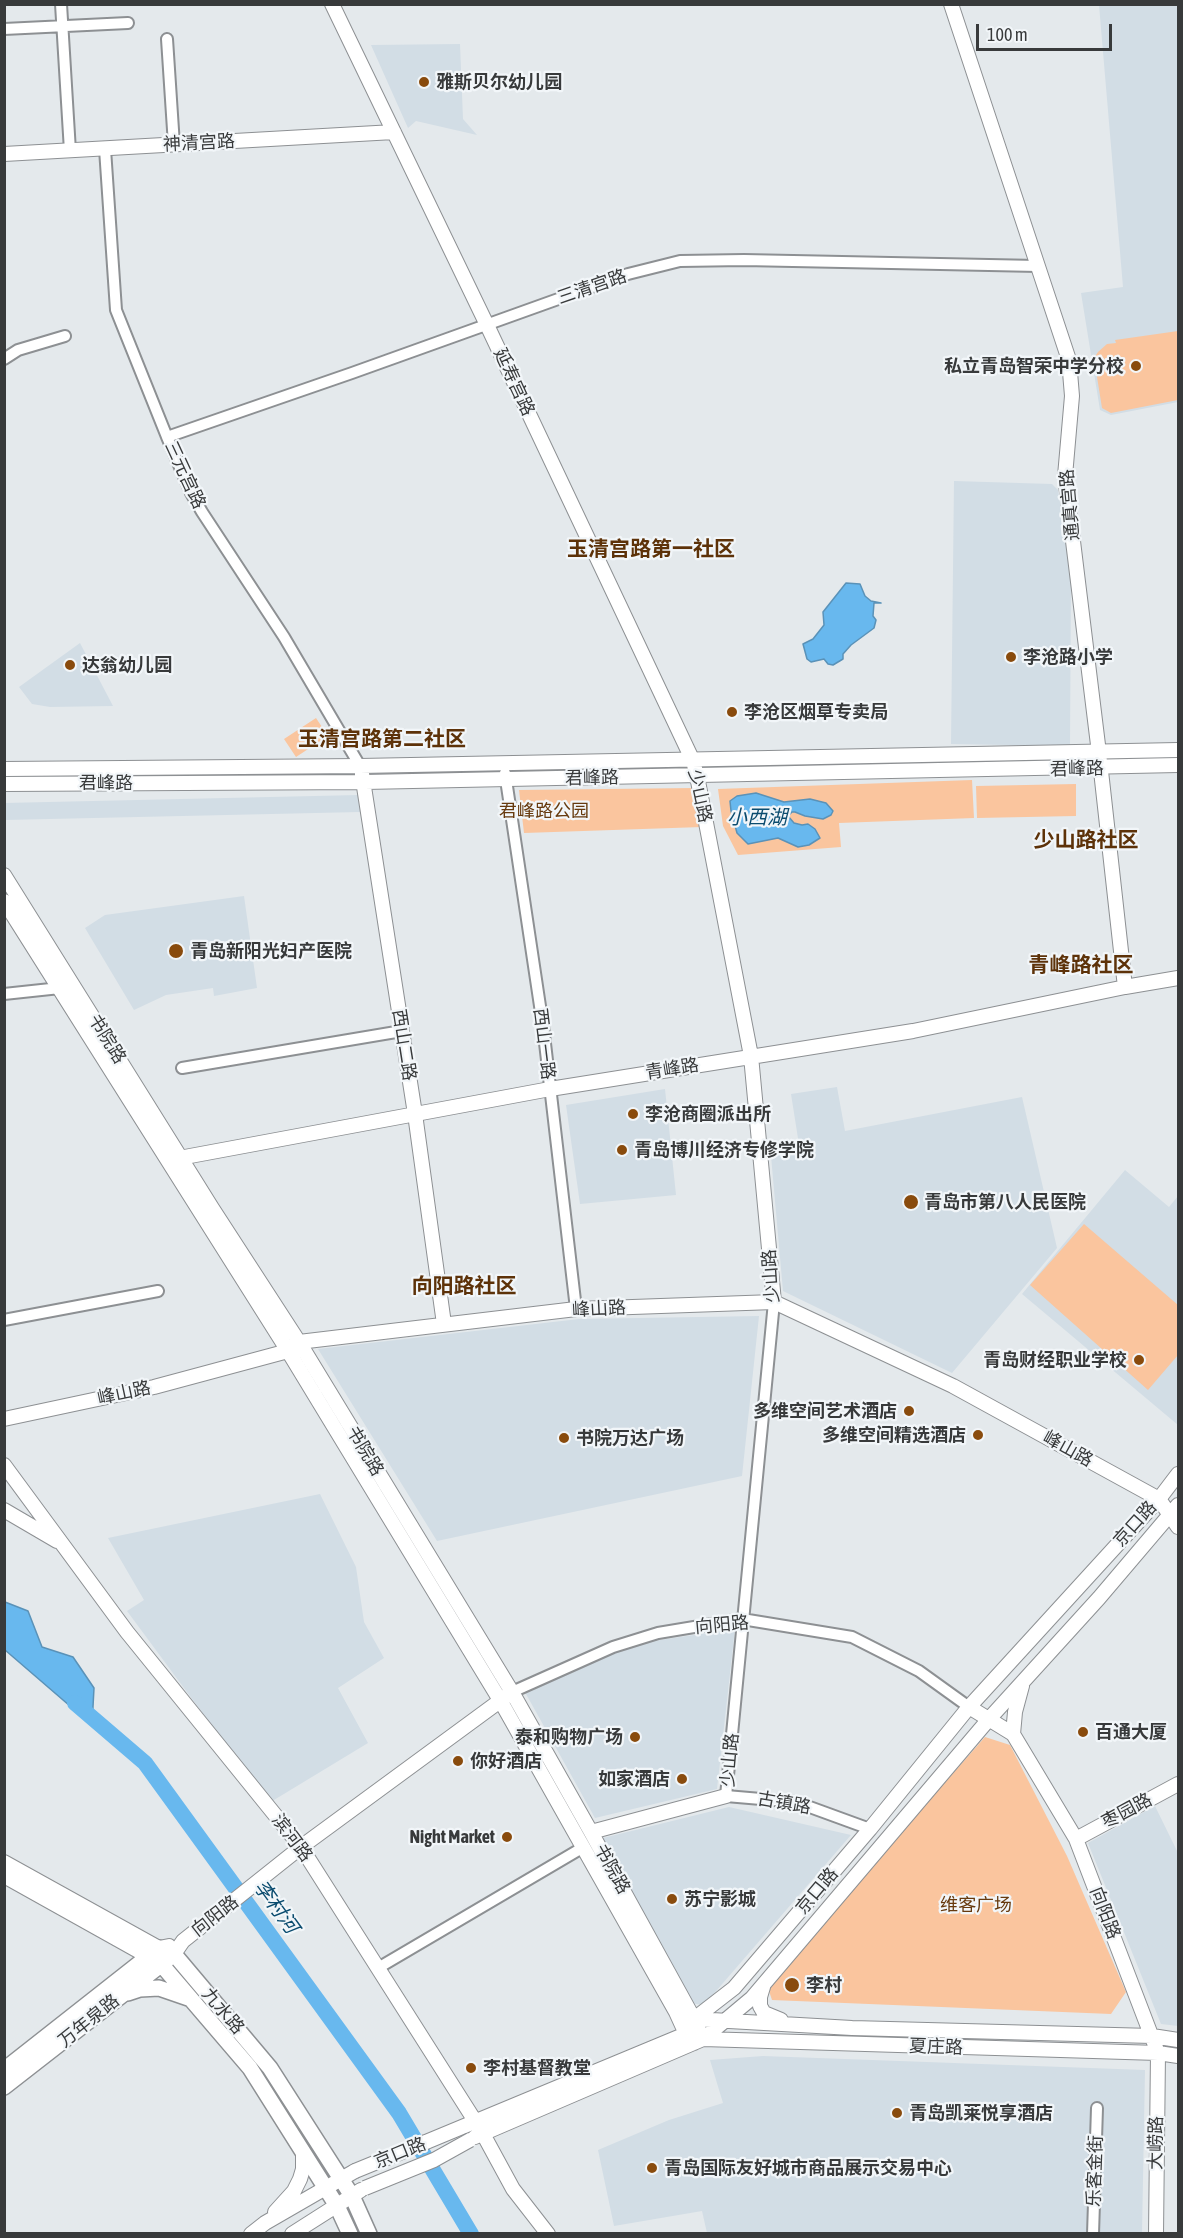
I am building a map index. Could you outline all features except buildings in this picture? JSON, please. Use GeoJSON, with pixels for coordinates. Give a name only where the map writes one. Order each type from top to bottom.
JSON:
{"type":"FeatureCollection","features":[{"type":"Feature","properties":{"kind":"main road","name":"延寿宫路"},"geometry":{"type":"LineString","coordinates":[[332,4],[693,761]]}},
{"type":"Feature","properties":{"kind":"main road","name":"通真宫路"},"geometry":{"type":"LineString","coordinates":[[951,4],[1064,340],[1073,383],[1065,476],[1125,987]]}},
{"type":"Feature","properties":{"kind":"main road","name":"神清宫路"},"geometry":{"type":"LineString","coordinates":[[4,154],[394,132]]}},
{"type":"Feature","properties":{"kind":"main road","name":"君峰路"},"geometry":{"type":"LineString","coordinates":[[4,769],[693,761],[1179,750]]}},
{"type":"Feature","properties":{"kind":"main road","name":"少山路"},"geometry":{"type":"LineString","coordinates":[[693,761],[752,1056],[774,1302]]}},
{"type":"Feature","properties":{"kind":"main road","name":"君峰路"},"geometry":{"type":"LineString","coordinates":[[4,783],[364,782],[1179,765]]}},
{"type":"Feature","properties":{"kind":"main road","name":"西山二路"},"geometry":{"type":"LineString","coordinates":[[360,766],[415,1114],[444,1324]]}},
{"type":"Feature","properties":{"kind":"main road","name":"书院路"},"geometry":{"type":"LineString","coordinates":[[4,875],[182,1158],[293,1347],[591,1832],[694,2019],[694,2039]]}},
{"type":"Feature","properties":{"kind":"main road","name":"书院路"},"geometry":{"type":"LineString","coordinates":[[4,901],[166,1160],[293,1347]]}},
{"type":"Feature","properties":{"kind":"main road","name":"青峰路"},"geometry":{"type":"LineString","coordinates":[[166,1160],[550,1089],[913,1031],[1179,978]]}},
{"type":"Feature","properties":{"kind":"main road","name":"峰山路"},"geometry":{"type":"LineString","coordinates":[[4,1419],[154,1387],[293,1347],[444,1324],[576,1309],[774,1302],[953,1386],[1159,1499]]}},
{"type":"Feature","properties":{"kind":"main road","name":"滨河路"},"geometry":{"type":"LineString","coordinates":[[4,1465],[127,1632],[296,1851],[378,1968],[473,2130],[513,2189],[548,2234]]}},
{"type":"Feature","properties":{"kind":"main road","name":"京口路"},"geometry":{"type":"LineString","coordinates":[[694,2019],[734,1988],[870,1829],[969,1707],[1159,1499],[1179,1474]]}},
{"type":"Feature","properties":{"kind":"main road"},"geometry":{"type":"LineString","coordinates":[[1159,1499],[1176,1515]]}},
{"type":"Feature","properties":{"kind":"main road"},"geometry":{"type":"LineString","coordinates":[[4,1510],[64,1546]]}},
{"type":"Feature","properties":{"kind":"main road","name":"京口路"},"geometry":{"type":"LineString","coordinates":[[341,2178],[473,2130],[694,2039],[723,2022],[752,1998],[989,1719],[1176,1515]]}},
{"type":"Feature","properties":{"kind":"main road"},"geometry":{"type":"LineString","coordinates":[[1013,1734],[1015,1712],[1022,1683]]}},
{"type":"Feature","properties":{"kind":"main road","name":"书院路"},"geometry":{"type":"LineString","coordinates":[[506,1696],[582,1848],[676,2012],[694,2039]]}},
{"type":"Feature","properties":{"kind":"main road","name":"向阳路"},"geometry":{"type":"LineString","coordinates":[[178,1948],[195,1931],[296,1851],[506,1696]]}},
{"type":"Feature","properties":{"kind":"main road","name":"向阳路"},"geometry":{"type":"LineString","coordinates":[[969,1707],[1013,1734],[1076,1839],[1158,2053]]}},
{"type":"Feature","properties":{"kind":"main road","name":"枣园路"},"geometry":{"type":"LineString","coordinates":[[1076,1839],[1179,1784]]}},
{"type":"Feature","properties":{"kind":"main road","name":"古镇路"},"geometry":{"type":"LineString","coordinates":[[591,1832],[726,1796]]}},
{"type":"Feature","properties":{"kind":"main road","name":"九水路"},"geometry":{"type":"LineString","coordinates":[[4,1863],[156,1956],[250,2068],[337,2206],[350,2234]]}},
{"type":"Feature","properties":{"kind":"main road","name":"九水路"},"geometry":{"type":"LineString","coordinates":[[4,1876],[156,1956]]}},
{"type":"Feature","properties":{"kind":"main road","name":"九水路"},"geometry":{"type":"LineString","coordinates":[[178,1948],[270,2068],[341,2178],[358,2192],[369,2234]]}},
{"type":"Feature","properties":{"kind":"main road","name":"万年泉路"},"geometry":{"type":"LineString","coordinates":[[4,2070],[156,1956],[178,1948]]}},
{"type":"Feature","properties":{"kind":"main road","name":"万年泉路"},"geometry":{"type":"LineString","coordinates":[[4,2087],[122,1995],[156,1956]]}},
{"type":"Feature","properties":{"kind":"main road"},"geometry":{"type":"LineString","coordinates":[[765,1983],[760,1997],[760,2006],[764,2013],[797,2026]]}},
{"type":"Feature","properties":{"kind":"main road"},"geometry":{"type":"LineString","coordinates":[[122,1995],[140,1989],[159,1988],[192,2000]]}},
{"type":"Feature","properties":{"kind":"main road","name":"夏庄路"},"geometry":{"type":"LineString","coordinates":[[694,2019],[797,2026],[1152,2036],[1179,2040]]}},
{"type":"Feature","properties":{"kind":"main road","name":"夏庄路"},"geometry":{"type":"LineString","coordinates":[[694,2039],[1158,2053],[1179,2056]]}},
{"type":"Feature","properties":{"kind":"main road","name":"大崂路"},"geometry":{"type":"LineString","coordinates":[[1156,2234],[1158,2053]]}},
{"type":"Feature","properties":{"kind":"main road","name":"京口路"},"geometry":{"type":"LineString","coordinates":[[358,2192],[434,2160],[473,2130]]}},
{"type":"Feature","properties":{"kind":"main road"},"geometry":{"type":"LineString","coordinates":[[266,2223],[297,2185],[303,2169],[303,2152]]}},
{"type":"Feature","properties":{"kind":"main road"},"geometry":{"type":"LineString","coordinates":[[251,2234],[341,2178]]}},
{"type":"Feature","properties":{"kind":"main road"},"geometry":{"type":"LineString","coordinates":[[291,2234],[358,2192]]}},
{"type":"Feature","properties":{"kind":"street"},"geometry":{"type":"LineString","coordinates":[[61,4],[70,151]]}},
{"type":"Feature","properties":{"kind":"street"},"geometry":{"type":"LineString","coordinates":[[4,29],[128,23]]}},
{"type":"Feature","properties":{"kind":"street"},"geometry":{"type":"LineString","coordinates":[[167,39],[174,145]]}},
{"type":"Feature","properties":{"kind":"street","name":"三元宫路"},"geometry":{"type":"LineString","coordinates":[[105,149],[116,310],[167,437],[202,512],[284,637],[360,766]]}},
{"type":"Feature","properties":{"kind":"street","name":"三清宫路"},"geometry":{"type":"LineString","coordinates":[[167,437],[628,274],[680,261],[744,260],[1038,266]]}},
{"type":"Feature","properties":{"kind":"street"},"geometry":{"type":"LineString","coordinates":[[4,359],[18,350],[65,336]]}},
{"type":"Feature","properties":{"kind":"street","name":"西山一路"},"geometry":{"type":"LineString","coordinates":[[504,764],[550,1089],[576,1309]]}},
{"type":"Feature","properties":{"kind":"street"},"geometry":{"type":"LineString","coordinates":[[4,994],[60,988]]}},
{"type":"Feature","properties":{"kind":"street"},"geometry":{"type":"LineString","coordinates":[[182,1068],[402,1030]]}},
{"type":"Feature","properties":{"kind":"street"},"geometry":{"type":"LineString","coordinates":[[4,1320],[158,1291]]}},
{"type":"Feature","properties":{"kind":"street","name":"少山路"},"geometry":{"type":"LineString","coordinates":[[726,1796],[774,1302]]}},
{"type":"Feature","properties":{"kind":"street","name":"向阳路"},"geometry":{"type":"LineString","coordinates":[[506,1696],[613,1647],[658,1633],[742,1620],[852,1637],[920,1671],[969,1707]]}},
{"type":"Feature","properties":{"kind":"street","name":"古镇路"},"geometry":{"type":"LineString","coordinates":[[726,1796],[796,1803],[870,1829]]}},
{"type":"Feature","properties":{"kind":"street"},"geometry":{"type":"LineString","coordinates":[[378,1968],[582,1848]]}},
{"type":"Feature","properties":{"kind":"street","name":"乐客金街"},"geometry":{"type":"LineString","coordinates":[[1093,2234],[1097,2108]]}},
{"type":"Feature","properties":{"kind":"shaded area"},"geometry":{"type":"Polygon","coordinates":[[[1099,5],[1178,5],[1178,402],[1111,415],[1100,410],[1081,293],[1123,287],[1099,5]]]}},
{"type":"Feature","properties":{"kind":"shaded area","name":"雅斯贝尔幼儿园"},"geometry":{"type":"Polygon","coordinates":[[[460,44],[463,119],[477,135],[416,121],[408,128],[371,45],[460,44]]]}},
{"type":"Feature","properties":{"kind":"shaded area","name":"李沧路小学"},"geometry":{"type":"Polygon","coordinates":[[[954,481],[1052,484],[1058,490],[1071,571],[1070,746],[951,744],[954,481]]]}},
{"type":"Feature","properties":{"kind":"shaded area","name":"达翁幼儿园"},"geometry":{"type":"Polygon","coordinates":[[[80,643],[113,706],[50,707],[32,704],[19,687],[80,643]]]}},
{"type":"Feature","properties":{"kind":"shaded area"},"geometry":{"type":"Polygon","coordinates":[[[359,795],[360,812],[5,820],[4,803],[359,795]]]}},
{"type":"Feature","properties":{"kind":"shaded area","name":"青岛新阳光妇产医院"},"geometry":{"type":"Polygon","coordinates":[[[244,896],[257,988],[214,996],[213,988],[166,995],[134,1010],[85,928],[105,915],[244,896]]]}},
{"type":"Feature","properties":{"kind":"shaded area","name":"青岛市第八人民医院"},"geometry":{"type":"Polygon","coordinates":[[[837,1087],[845,1131],[1022,1097],[1057,1248],[952,1373],[783,1291],[771,1156],[800,1151],[791,1094],[837,1087]]]}},
{"type":"Feature","properties":{"kind":"shaded area","name":"青岛博川经济专修学院"},"geometry":{"type":"Polygon","coordinates":[[[665,1089],[676,1195],[580,1204],[566,1105],[665,1089]]]}},
{"type":"Feature","properties":{"kind":"shaded area","name":"青岛财经职业学校"},"geometry":{"type":"Polygon","coordinates":[[[1125,1170],[1169,1207],[1178,1196],[1178,1425],[1022,1294],[1125,1170]]]}},
{"type":"Feature","properties":{"kind":"shaded area","name":"书院万达广场"},"geometry":{"type":"Polygon","coordinates":[[[759,1316],[742,1476],[437,1541],[318,1349],[579,1319],[759,1316]]]}},
{"type":"Feature","properties":{"kind":"shaded area"},"geometry":{"type":"Polygon","coordinates":[[[320,1494],[356,1567],[364,1622],[384,1658],[338,1688],[368,1743],[269,1803],[127,1611],[144,1600],[108,1538],[320,1494]]]}},
{"type":"Feature","properties":{"kind":"shaded area","name":"泰和购物广场"},"geometry":{"type":"Polygon","coordinates":[[[735,1629],[717,1789],[595,1818],[521,1685],[639,1643],[735,1629]]]}},
{"type":"Feature","properties":{"kind":"shaded area"},"geometry":{"type":"Polygon","coordinates":[[[1155,1806],[1178,1853],[1178,2026],[1161,2024],[1088,1843],[1155,1806]]]}},
{"type":"Feature","properties":{"kind":"shaded area"},"geometry":{"type":"Polygon","coordinates":[[[729,1807],[851,1835],[704,2005],[689,2003],[603,1838],[729,1807]]]}},
{"type":"Feature","properties":{"kind":"shaded area"},"geometry":{"type":"Polygon","coordinates":[[[763,2056],[1145,2070],[1142,2233],[707,2233],[702,2211],[614,2226],[598,2150],[669,2120],[723,2103],[710,2060],[763,2056]]]}},
{"type":"Feature","properties":{"kind":"green space"},"geometry":{"type":"Polygon","coordinates":[[[1178,331],[1178,400],[1111,413],[1102,408],[1094,358],[1098,352],[1107,344],[1116,343],[1115,340],[1178,331]]]}},
{"type":"Feature","properties":{"kind":"green space"},"geometry":{"type":"Polygon","coordinates":[[[316,718],[328,736],[296,757],[284,739],[316,718]]]}},
{"type":"Feature","properties":{"kind":"green space"},"geometry":{"type":"Polygon","coordinates":[[[972,780],[974,818],[839,823],[841,847],[738,855],[723,826],[718,789],[972,780]]]}},
{"type":"Feature","properties":{"kind":"green space"},"geometry":{"type":"Polygon","coordinates":[[[1076,784],[1076,816],[977,818],[976,786],[1076,784]]]}},
{"type":"Feature","properties":{"kind":"green space","name":"君峰路公园"},"geometry":{"type":"Polygon","coordinates":[[[695,788],[702,827],[524,833],[519,790],[695,788]]]}},
{"type":"Feature","properties":{"kind":"green space"},"geometry":{"type":"Polygon","coordinates":[[[1084,1224],[1178,1305],[1178,1355],[1148,1390],[1030,1285],[1084,1224]]]}},
{"type":"Feature","properties":{"kind":"green space","name":"维客广场"},"geometry":{"type":"Polygon","coordinates":[[[985,1737],[1010,1745],[1067,1856],[1126,1992],[1111,2014],[772,2000],[767,1985],[985,1737]]]}},
{"type":"Feature","properties":{"kind":"water"},"geometry":{"type":"Polygon","coordinates":[[[846,583],[860,584],[865,596],[871,601],[881,603],[874,603],[873,616],[876,620],[874,628],[851,645],[843,654],[843,659],[833,665],[828,664],[824,659],[811,662],[807,659],[803,644],[813,639],[824,625],[823,612],[846,583]]]}},
{"type":"Feature","properties":{"kind":"water","name":"小西湖"},"geometry":{"type":"Polygon","coordinates":[[[756,793],[784,802],[810,799],[826,803],[833,811],[831,815],[823,819],[795,812],[788,816],[794,823],[808,824],[815,829],[820,838],[809,845],[798,847],[778,838],[748,844],[737,833],[730,801],[737,796],[756,793]]]}},
{"type":"Feature","properties":{"kind":"water"},"geometry":{"type":"Polygon","coordinates":[[[5,1602],[28,1611],[42,1647],[73,1657],[94,1688],[92,1725],[5,1650],[5,1602]]]}},
{"type":"Feature","properties":{"kind":"waterway","name":"李村河"},"geometry":{"type":"LineString","coordinates":[[75,1703],[145,1763],[399,2113],[471,2234]]}},
{"type":"Feature","properties":{"kind":"place","name":"雅斯贝尔幼儿园"},"geometry":{"type":"Point","coordinates":[424,82]}},
{"type":"Feature","properties":{"kind":"place","name":"私立青岛智荣中学分校"},"geometry":{"type":"Point","coordinates":[1136,366]}},
{"type":"Feature","properties":{"kind":"place","name":"李沧路小学"},"geometry":{"type":"Point","coordinates":[1011,657]}},
{"type":"Feature","properties":{"kind":"place","name":"达翁幼儿园"},"geometry":{"type":"Point","coordinates":[70,665]}},
{"type":"Feature","properties":{"kind":"place","name":"李沧区烟草专卖局"},"geometry":{"type":"Point","coordinates":[732,712]}},
{"type":"Feature","properties":{"kind":"place","name":"青岛新阳光妇产医院"},"geometry":{"type":"Point","coordinates":[176,951]}},
{"type":"Feature","properties":{"kind":"place","name":"李沧商圈派出所"},"geometry":{"type":"Point","coordinates":[633,1114]}},
{"type":"Feature","properties":{"kind":"place","name":"青岛博川经济专修学院"},"geometry":{"type":"Point","coordinates":[622,1150]}},
{"type":"Feature","properties":{"kind":"place","name":"青岛市第八人民医院"},"geometry":{"type":"Point","coordinates":[911,1202]}},
{"type":"Feature","properties":{"kind":"place","name":"青岛财经职业学校"},"geometry":{"type":"Point","coordinates":[1139,1360]}},
{"type":"Feature","properties":{"kind":"place","name":"多维空间艺术酒店"},"geometry":{"type":"Point","coordinates":[909,1411]}},
{"type":"Feature","properties":{"kind":"place","name":"多维空间精选酒店"},"geometry":{"type":"Point","coordinates":[978,1435]}},
{"type":"Feature","properties":{"kind":"place","name":"书院万达广场"},"geometry":{"type":"Point","coordinates":[564,1438]}},
{"type":"Feature","properties":{"kind":"place","name":"百通大厦"},"geometry":{"type":"Point","coordinates":[1083,1732]}},
{"type":"Feature","properties":{"kind":"place","name":"泰和购物广场"},"geometry":{"type":"Point","coordinates":[635,1737]}},
{"type":"Feature","properties":{"kind":"place","name":"你好酒店"},"geometry":{"type":"Point","coordinates":[458,1761]}},
{"type":"Feature","properties":{"kind":"place","name":"如家酒店"},"geometry":{"type":"Point","coordinates":[682,1779]}},
{"type":"Feature","properties":{"kind":"place","name":"Night Market"},"geometry":{"type":"Point","coordinates":[507,1837]}},
{"type":"Feature","properties":{"kind":"place","name":"苏宁影城"},"geometry":{"type":"Point","coordinates":[672,1899]}},
{"type":"Feature","properties":{"kind":"place","name":"李村"},"geometry":{"type":"Point","coordinates":[792,1985]}},
{"type":"Feature","properties":{"kind":"place","name":"李村基督教堂"},"geometry":{"type":"Point","coordinates":[471,2068]}},
{"type":"Feature","properties":{"kind":"place","name":"青岛凯莱悦享酒店"},"geometry":{"type":"Point","coordinates":[897,2113]}},
{"type":"Feature","properties":{"kind":"place","name":"青岛国际友好城市商品展示交易中心"},"geometry":{"type":"Point","coordinates":[652,2168]}},
{"type":"Feature","properties":{"kind":"district","name":"玉清宫路第一社区"},"geometry":{"type":"Point","coordinates":[651,549]}},
{"type":"Feature","properties":{"kind":"district","name":"玉清宫路第二社区"},"geometry":{"type":"Point","coordinates":[382,739]}},
{"type":"Feature","properties":{"kind":"district","name":"少山路社区"},"geometry":{"type":"Point","coordinates":[1086,840]}},
{"type":"Feature","properties":{"kind":"district","name":"青峰路社区"},"geometry":{"type":"Point","coordinates":[1081,965]}},
{"type":"Feature","properties":{"kind":"district","name":"向阳路社区"},"geometry":{"type":"Point","coordinates":[464,1286]}}]}
